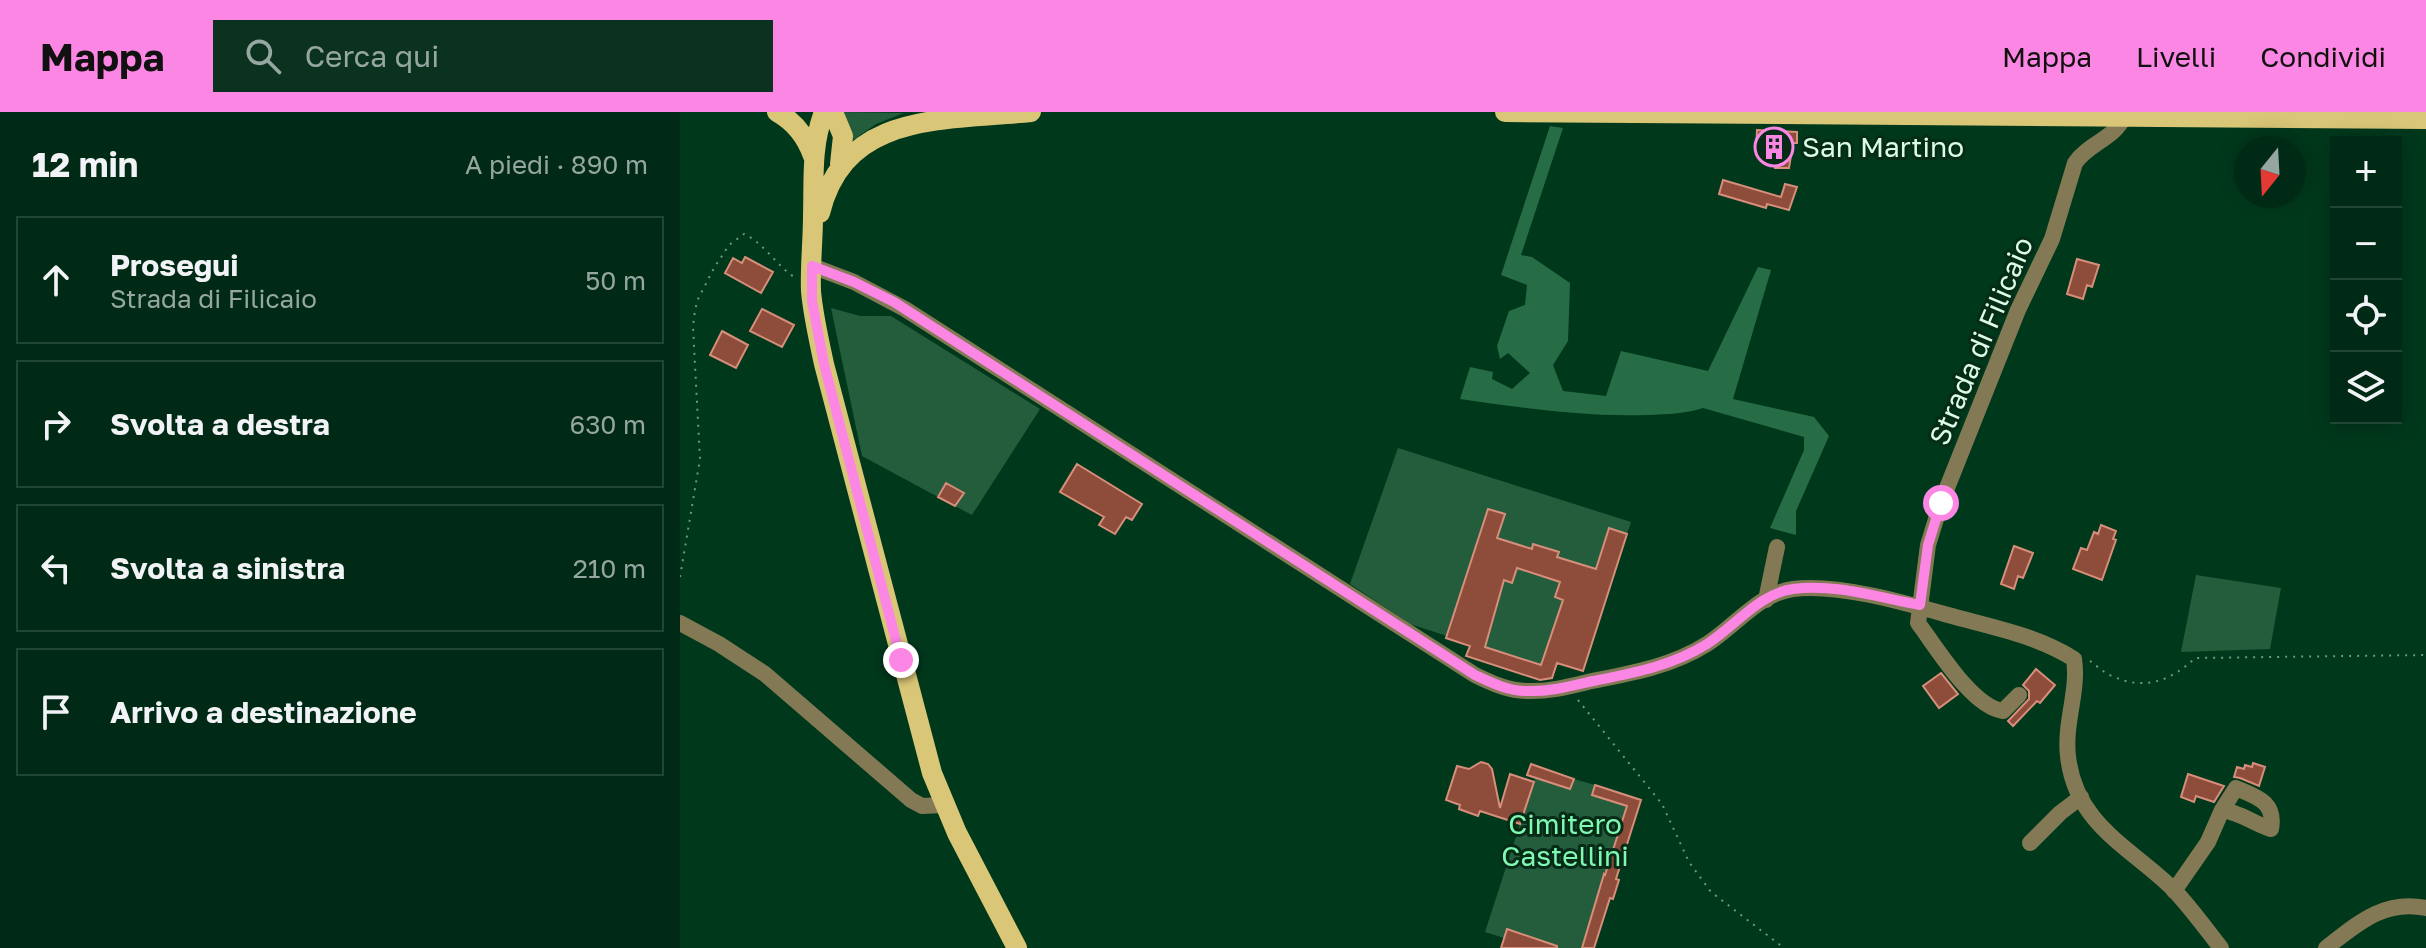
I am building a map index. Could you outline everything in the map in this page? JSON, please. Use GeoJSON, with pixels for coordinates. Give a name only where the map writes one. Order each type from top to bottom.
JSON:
{"type":"FeatureCollection","features":[{"type":"Feature","properties":{"kind":"main road"},"geometry":{"type":"LineString","coordinates":[[777,112],[804,135],[813,156]]}},
{"type":"Feature","properties":{"kind":"main road"},"geometry":{"type":"LineString","coordinates":[[824,112],[813,156],[812,273],[814,314],[828,379],[923,741],[944,805],[1017,948]]}},
{"type":"Feature","properties":{"kind":"main road"},"geometry":{"type":"LineString","coordinates":[[833,112],[843,136],[840,164]]}},
{"type":"Feature","properties":{"kind":"main road"},"geometry":{"type":"LineString","coordinates":[[813,243],[831,178],[852,149],[870,133],[906,119],[927,116],[1031,112]]}},
{"type":"Feature","properties":{"kind":"main road"},"geometry":{"type":"LineString","coordinates":[[1505,112],[2426,119]]}},
{"type":"Feature","properties":{"kind":"street","name":"Strada di Filicaio"},"geometry":{"type":"LineString","coordinates":[[1920,605],[1928,545],[1941,503],[2018,310],[2052,239],[2075,163],[2083,152],[2110,136],[2124,117]]}},
{"type":"Feature","properties":{"kind":"street"},"geometry":{"type":"LineString","coordinates":[[812,273],[861,285],[905,309],[1475,675],[1508,689],[1549,690],[1673,662],[1708,644],[1766,600],[1792,589],[1827,588],[1920,605],[2039,641],[2074,659],[2076,673],[2068,719],[2068,758],[2081,797],[2101,828],[2174,891],[2221,948]]}},
{"type":"Feature","properties":{"kind":"street"},"geometry":{"type":"LineString","coordinates":[[1766,600],[1777,547]]}},
{"type":"Feature","properties":{"kind":"street"},"geometry":{"type":"LineString","coordinates":[[1920,605],[1918,623],[1972,693],[1992,710],[2003,711],[2019,695]]}},
{"type":"Feature","properties":{"kind":"street"},"geometry":{"type":"LineString","coordinates":[[680,623],[765,674],[911,800],[922,806],[944,805]]}},
{"type":"Feature","properties":{"kind":"street"},"geometry":{"type":"LineString","coordinates":[[2030,843],[2081,797]]}},
{"type":"Feature","properties":{"kind":"street"},"geometry":{"type":"LineString","coordinates":[[2174,891],[2208,842],[2222,810]]}},
{"type":"Feature","properties":{"kind":"street"},"geometry":{"type":"LineString","coordinates":[[2326,948],[2379,910],[2413,905],[2426,908]]}},
{"type":"Feature","properties":{"kind":"path"},"geometry":{"type":"LineString","coordinates":[[680,577],[700,459],[693,327],[697,301],[703,287],[729,245],[744,234],[788,273],[799,279],[812,273]]}},
{"type":"Feature","properties":{"kind":"path"},"geometry":{"type":"LineString","coordinates":[[2074,659],[2084,658],[2109,675],[2134,684],[2178,674],[2195,658],[2426,655]]}},
{"type":"Feature","properties":{"kind":"path"},"geometry":{"type":"LineString","coordinates":[[1568,686],[1662,804],[1689,862],[1711,892],[1784,948]]}},
{"type":"Feature","properties":{"kind":"green space"},"geometry":{"type":"Polygon","coordinates":[[[838,112],[904,113],[876,124],[849,143],[838,112]]]}},
{"type":"Feature","properties":{"kind":"green space"},"geometry":{"type":"Polygon","coordinates":[[[1550,126],[1563,128],[1521,255],[1532,257],[1570,283],[1568,341],[1553,365],[1563,391],[1606,396],[1621,351],[1708,371],[1758,267],[1771,270],[1733,399],[1814,417],[1829,436],[1796,511],[1796,535],[1770,528],[1804,450],[1804,437],[1703,408],[1669,414],[1600,415],[1460,399],[1470,367],[1493,372],[1492,379],[1512,389],[1530,373],[1508,353],[1500,359],[1497,346],[1509,311],[1525,305],[1527,285],[1501,275],[1550,126]]]}},
{"type":"Feature","properties":{"kind":"green space"},"geometry":{"type":"Polygon","coordinates":[[[831,308],[860,316],[891,316],[1040,409],[972,515],[955,506],[964,492],[946,483],[938,497],[862,456],[831,308]]]}},
{"type":"Feature","properties":{"kind":"green space"},"geometry":{"type":"Polygon","coordinates":[[[1398,448],[1631,522],[1627,534],[1609,529],[1572,642],[1548,645],[1541,665],[1516,657],[1511,671],[1506,670],[1510,655],[1485,647],[1490,628],[1464,643],[1504,515],[1488,509],[1447,636],[1410,624],[1350,584],[1398,448]],[[1503,540],[1491,621],[1504,580],[1517,566],[1560,580],[1555,597],[1563,600],[1561,643],[1586,566],[1533,545],[1532,549],[1503,540]]]}},
{"type":"Feature","properties":{"kind":"green space"},"geometry":{"type":"Polygon","coordinates":[[[2196,575],[2281,588],[2270,649],[2181,652],[2196,575]]]}},
{"type":"Feature","properties":{"kind":"green space","name":"Cimitero Castellini"},"geometry":{"type":"Polygon","coordinates":[[[1535,778],[1570,789],[1574,779],[1595,785],[1592,795],[1627,806],[1582,948],[1559,948],[1507,930],[1504,938],[1485,932],[1535,778]]]}},
{"type":"Feature","properties":{"kind":"building","name":"San Martino"},"geometry":{"type":"Polygon","coordinates":[[[1757,130],[1797,132],[1789,168],[1775,168],[1773,152],[1756,151],[1757,130]]]}},
{"type":"Feature","properties":{"kind":"building"},"geometry":{"type":"Polygon","coordinates":[[[1723,180],[1781,197],[1785,184],[1797,187],[1789,210],[1767,204],[1766,208],[1719,194],[1723,180]]]}},
{"type":"Feature","properties":{"kind":"building"},"geometry":{"type":"Polygon","coordinates":[[[745,257],[773,272],[761,293],[725,273],[733,258],[742,263],[745,257]]]}},
{"type":"Feature","properties":{"kind":"building"},"geometry":{"type":"Polygon","coordinates":[[[2077,259],[2099,265],[2092,287],[2087,285],[2083,299],[2067,294],[2077,259]]]}},
{"type":"Feature","properties":{"kind":"building"},"geometry":{"type":"Polygon","coordinates":[[[762,309],[794,325],[782,347],[750,331],[762,309]]]}},
{"type":"Feature","properties":{"kind":"building"},"geometry":{"type":"Polygon","coordinates":[[[722,331],[748,345],[736,368],[710,355],[722,331]]]}},
{"type":"Feature","properties":{"kind":"building"},"geometry":{"type":"Polygon","coordinates":[[[1077,464],[1142,504],[1132,520],[1126,517],[1115,534],[1099,525],[1104,517],[1060,492],[1077,464]]]}},
{"type":"Feature","properties":{"kind":"building"},"geometry":{"type":"Polygon","coordinates":[[[946,483],[964,493],[955,506],[938,497],[946,483]]]}},
{"type":"Feature","properties":{"kind":"building"},"geometry":{"type":"Polygon","coordinates":[[[1488,509],[1505,514],[1497,538],[1532,549],[1533,544],[1559,552],[1557,557],[1596,569],[1609,528],[1627,534],[1583,671],[1557,663],[1552,678],[1540,680],[1466,656],[1470,646],[1446,638],[1488,509]],[[1517,568],[1512,583],[1504,580],[1485,647],[1541,665],[1563,600],[1555,597],[1560,582],[1517,568]]]}},
{"type":"Feature","properties":{"kind":"building"},"geometry":{"type":"Polygon","coordinates":[[[2101,525],[2116,531],[2113,539],[2116,540],[2102,580],[2073,569],[2081,548],[2087,550],[2094,532],[2098,534],[2101,525]]]}},
{"type":"Feature","properties":{"kind":"building"},"geometry":{"type":"Polygon","coordinates":[[[2014,546],[2033,553],[2023,578],[2018,576],[2014,589],[2001,584],[2014,546]]]}},
{"type":"Feature","properties":{"kind":"building"},"geometry":{"type":"Polygon","coordinates":[[[2036,669],[2055,685],[2040,703],[2037,701],[2013,726],[2008,721],[2029,699],[2029,691],[2023,685],[2036,669]]]}},
{"type":"Feature","properties":{"kind":"building"},"geometry":{"type":"Polygon","coordinates":[[[1941,673],[1958,694],[1939,708],[1923,686],[1941,673]]]}},
{"type":"Feature","properties":{"kind":"building"},"geometry":{"type":"Polygon","coordinates":[[[1481,762],[1492,769],[1500,808],[1510,774],[1534,782],[1520,824],[1480,811],[1478,816],[1446,800],[1457,766],[1469,769],[1481,762]]]}},
{"type":"Feature","properties":{"kind":"building"},"geometry":{"type":"Polygon","coordinates":[[[2253,763],[2265,767],[2259,786],[2234,777],[2237,767],[2252,767],[2253,763]]]}},
{"type":"Feature","properties":{"kind":"building"},"geometry":{"type":"Polygon","coordinates":[[[1531,764],[1574,779],[1570,789],[1527,775],[1531,764]]]}},
{"type":"Feature","properties":{"kind":"building"},"geometry":{"type":"Polygon","coordinates":[[[2188,774],[2224,786],[2214,802],[2196,796],[2194,802],[2181,797],[2188,774]]]}},
{"type":"Feature","properties":{"kind":"building"},"geometry":{"type":"Polygon","coordinates":[[[1595,785],[1641,800],[1616,879],[1619,880],[1613,899],[1610,898],[1594,948],[1582,948],[1627,806],[1592,795],[1595,785]]]}},
{"type":"Feature","properties":{"kind":"building"},"geometry":{"type":"Polygon","coordinates":[[[1507,929],[1557,946],[1557,948],[1501,948],[1507,929]]]}},
{"type":"Feature","properties":{"kind":"place","name":"San Martino"},"geometry":{"type":"Point","coordinates":[1774,147]}},
{"type":"Feature","properties":{"kind":"route"},"geometry":{"type":"LineString","coordinates":[[901,660],[824,364],[812,301],[812,266],[894,302],[1475,675],[1508,689],[1549,690],[1673,662],[1708,644],[1769,597],[1792,589],[1827,588],[1920,605],[1928,545],[1941,503]]}}]}
